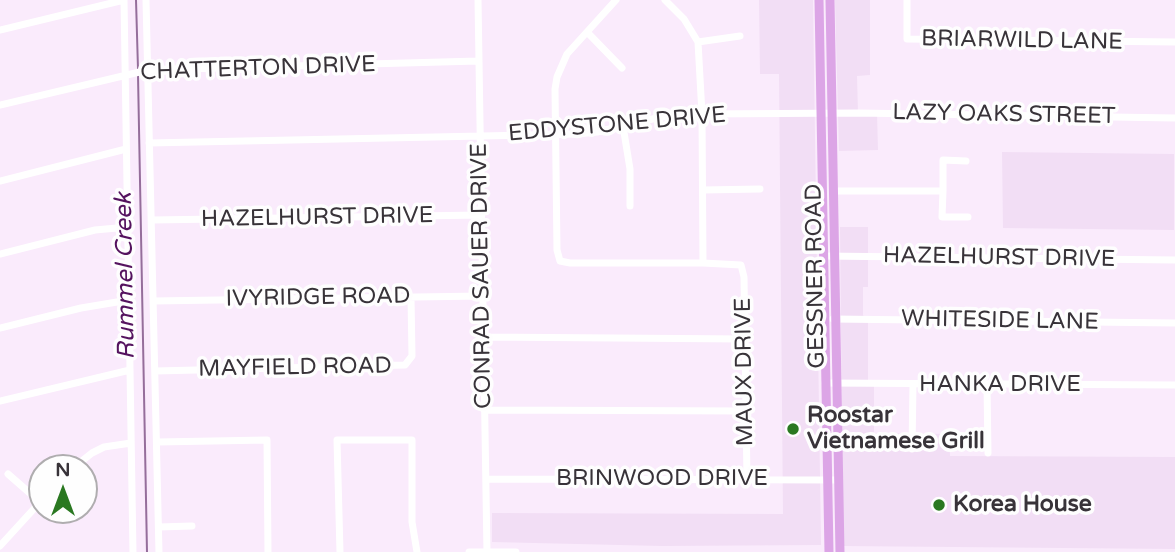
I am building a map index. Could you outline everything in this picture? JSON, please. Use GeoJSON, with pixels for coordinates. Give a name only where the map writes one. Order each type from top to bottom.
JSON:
{"type":"FeatureCollection","features":[{"type":"Feature","properties":{"kind":"main road","name":"GESSNER ROAD"},"geometry":{"type":"LineString","coordinates":[[819,0],[829,552]]}},
{"type":"Feature","properties":{"kind":"main road","name":"GESSNER ROAD"},"geometry":{"type":"LineString","coordinates":[[830,0],[839,552]]}},
{"type":"Feature","properties":{"kind":"street"},"geometry":{"type":"LineString","coordinates":[[0,30],[124,0],[128,74],[126,149],[133,552]]}},
{"type":"Feature","properties":{"kind":"street"},"geometry":{"type":"LineString","coordinates":[[146,0],[144,70],[152,220],[159,552]]}},
{"type":"Feature","properties":{"kind":"street","name":"CONRAD SAUER DRIVE"},"geometry":{"type":"LineString","coordinates":[[478,0],[487,552]]}},
{"type":"Feature","properties":{"kind":"street"},"geometry":{"type":"LineString","coordinates":[[616,0],[567,54],[557,77],[558,250],[560,261],[570,263],[703,262],[702,114],[698,42],[684,19],[665,0]]}},
{"type":"Feature","properties":{"kind":"street","name":"BRIARWILD LANE"},"geometry":{"type":"LineString","coordinates":[[907,0],[907,39],[1175,42]]}},
{"type":"Feature","properties":{"kind":"street"},"geometry":{"type":"LineString","coordinates":[[587,32],[622,68]]}},
{"type":"Feature","properties":{"kind":"street"},"geometry":{"type":"LineString","coordinates":[[698,42],[740,36]]}},
{"type":"Feature","properties":{"kind":"street","name":"CHATTERTON DRIVE"},"geometry":{"type":"LineString","coordinates":[[0,105],[144,70],[478,61]]}},
{"type":"Feature","properties":{"kind":"street","name":"EDDYSTONE DRIVE"},"geometry":{"type":"LineString","coordinates":[[149,143],[556,135],[597,132],[661,117],[832,113]]}},
{"type":"Feature","properties":{"kind":"street","name":"LAZY OAKS STREET"},"geometry":{"type":"LineString","coordinates":[[832,113],[1175,118]]}},
{"type":"Feature","properties":{"kind":"street"},"geometry":{"type":"LineString","coordinates":[[624,126],[629,169],[629,206]]}},
{"type":"Feature","properties":{"kind":"street"},"geometry":{"type":"LineString","coordinates":[[0,181],[126,149]]}},
{"type":"Feature","properties":{"kind":"street"},"geometry":{"type":"LineString","coordinates":[[967,161],[943,160],[942,218],[968,218]]}},
{"type":"Feature","properties":{"kind":"street"},"geometry":{"type":"LineString","coordinates":[[703,190],[760,189]]}},
{"type":"Feature","properties":{"kind":"street"},"geometry":{"type":"LineString","coordinates":[[833,191],[943,191]]}},
{"type":"Feature","properties":{"kind":"street","name":"HAZELHURST DRIVE"},"geometry":{"type":"LineString","coordinates":[[152,220],[481,215]]}},
{"type":"Feature","properties":{"kind":"street"},"geometry":{"type":"LineString","coordinates":[[0,254],[95,230],[128,226]]}},
{"type":"Feature","properties":{"kind":"street","name":"HAZELHURST DRIVE"},"geometry":{"type":"LineString","coordinates":[[823,256],[1175,260]]}},
{"type":"Feature","properties":{"kind":"street","name":"MAUX DRIVE"},"geometry":{"type":"LineString","coordinates":[[703,262],[741,265],[744,277],[747,479]]}},
{"type":"Feature","properties":{"kind":"street","name":"IVYRIDGE ROAD"},"geometry":{"type":"LineString","coordinates":[[153,301],[482,296]]}},
{"type":"Feature","properties":{"kind":"street","name":"MAYFIELD ROAD"},"geometry":{"type":"LineString","coordinates":[[155,371],[405,365],[412,356],[411,297]]}},
{"type":"Feature","properties":{"kind":"street"},"geometry":{"type":"LineString","coordinates":[[0,328],[81,308],[129,300]]}},
{"type":"Feature","properties":{"kind":"street","name":"WHITESIDE LANE"},"geometry":{"type":"LineString","coordinates":[[824,319],[1175,323]]}},
{"type":"Feature","properties":{"kind":"street"},"geometry":{"type":"LineString","coordinates":[[483,337],[744,339]]}},
{"type":"Feature","properties":{"kind":"street"},"geometry":{"type":"LineString","coordinates":[[0,401],[130,370]]}},
{"type":"Feature","properties":{"kind":"street","name":"HANKA DRIVE"},"geometry":{"type":"LineString","coordinates":[[825,383],[1175,385]]}},
{"type":"Feature","properties":{"kind":"street"},"geometry":{"type":"LineString","coordinates":[[912,449],[913,384]]}},
{"type":"Feature","properties":{"kind":"street"},"geometry":{"type":"LineString","coordinates":[[987,385],[988,453]]}},
{"type":"Feature","properties":{"kind":"street"},"geometry":{"type":"LineString","coordinates":[[484,410],[746,411]]}},
{"type":"Feature","properties":{"kind":"street"},"geometry":{"type":"LineString","coordinates":[[158,442],[267,440],[268,552]]}},
{"type":"Feature","properties":{"kind":"street"},"geometry":{"type":"LineString","coordinates":[[340,552],[337,440],[412,440],[412,522],[418,552]]}},
{"type":"Feature","properties":{"kind":"street"},"geometry":{"type":"LineString","coordinates":[[91,454],[104,447],[131,443]]}},
{"type":"Feature","properties":{"kind":"street"},"geometry":{"type":"LineString","coordinates":[[8,474],[28,490]]}},
{"type":"Feature","properties":{"kind":"street","name":"BRINWOOD DRIVE"},"geometry":{"type":"LineString","coordinates":[[486,479],[838,480]]}},
{"type":"Feature","properties":{"kind":"street"},"geometry":{"type":"LineString","coordinates":[[0,546],[28,515]]}},
{"type":"Feature","properties":{"kind":"street"},"geometry":{"type":"LineString","coordinates":[[159,527],[192,526]]}},
{"type":"Feature","properties":{"kind":"street"},"geometry":{"type":"LineString","coordinates":[[469,552],[516,552]]}},
{"type":"Feature","properties":{"kind":"shaded area"},"geometry":{"type":"Polygon","coordinates":[[[759,0],[813,0],[821,545],[662,546],[492,542],[492,513],[783,514],[779,74],[760,74],[759,0]]]}},
{"type":"Feature","properties":{"kind":"shaded area"},"geometry":{"type":"Polygon","coordinates":[[[835,0],[870,0],[870,75],[857,76],[858,113],[877,113],[878,150],[839,151],[835,0]]]}},
{"type":"Feature","properties":{"kind":"shaded area"},"geometry":{"type":"Polygon","coordinates":[[[1002,152],[1174,154],[1174,230],[1003,228],[1002,152]]]}},
{"type":"Feature","properties":{"kind":"shaded area"},"geometry":{"type":"Polygon","coordinates":[[[840,227],[868,227],[868,287],[863,287],[863,315],[868,323],[868,381],[874,386],[874,433],[949,434],[950,456],[1175,457],[1175,549],[843,546],[840,227]]]}},
{"type":"Feature","properties":{"kind":"waterway","name":"Rummel Creek"},"geometry":{"type":"LineString","coordinates":[[136,0],[138,69]]}},
{"type":"Feature","properties":{"kind":"waterway","name":"Rummel Creek"},"geometry":{"type":"LineString","coordinates":[[138,75],[147,552]]}},
{"type":"Feature","properties":{"kind":"place","name":"Roostar Vietnamese Grill"},"geometry":{"type":"Point","coordinates":[793,429]}},
{"type":"Feature","properties":{"kind":"place","name":"Korea House"},"geometry":{"type":"Point","coordinates":[939,505]}}]}
